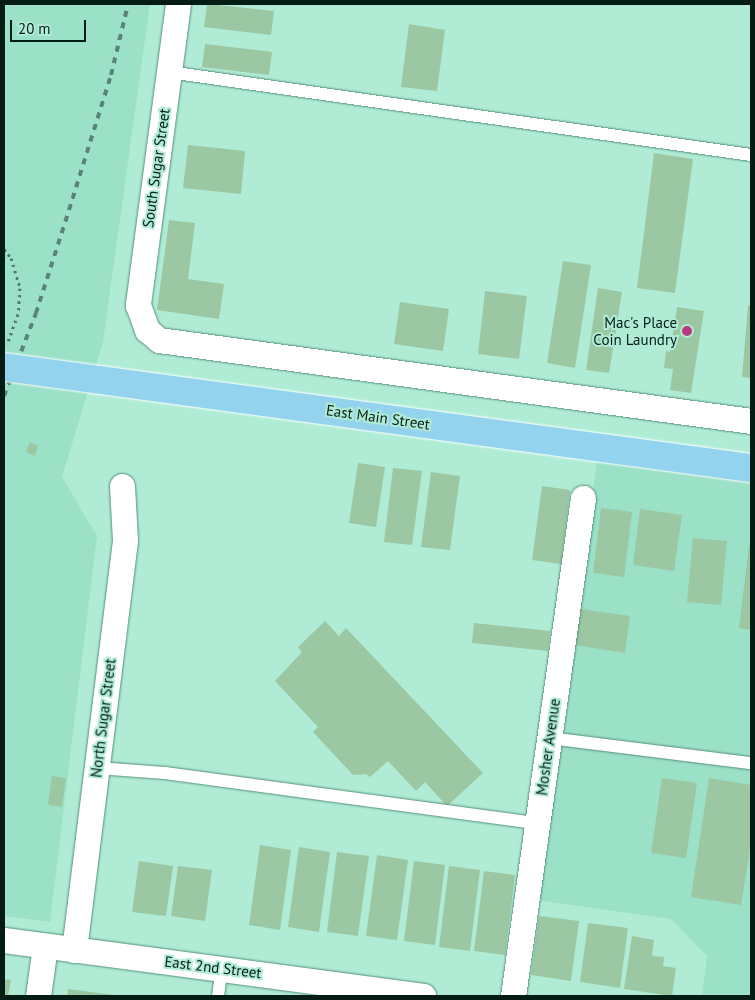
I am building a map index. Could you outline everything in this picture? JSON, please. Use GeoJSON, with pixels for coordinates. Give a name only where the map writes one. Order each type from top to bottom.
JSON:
{"type":"FeatureCollection","features":[{"type":"Feature","properties":{"kind":"main road","name":"East Main Street"},"geometry":{"type":"LineString","coordinates":[[5,356],[751,468]]}},
{"type":"Feature","properties":{"kind":"street","name":"South Sugar Street"},"geometry":{"type":"LineString","coordinates":[[178,4],[138,305],[147,330],[159,340],[174,345],[751,420]]}},
{"type":"Feature","properties":{"kind":"street","name":"North Sugar Street"},"geometry":{"type":"LineString","coordinates":[[74,950],[125,540],[122,486]]}},
{"type":"Feature","properties":{"kind":"street","name":"Mosher Avenue"},"geometry":{"type":"LineString","coordinates":[[513,996],[584,498]]}},
{"type":"Feature","properties":{"kind":"street","name":"East 2nd Street"},"geometry":{"type":"LineString","coordinates":[[4,940],[423,996]]}},
{"type":"Feature","properties":{"kind":"street"},"geometry":{"type":"LineString","coordinates":[[38,996],[45,946]]}},
{"type":"Feature","properties":{"kind":"lane"},"geometry":{"type":"LineString","coordinates":[[169,72],[751,155]]}},
{"type":"Feature","properties":{"kind":"lane"},"geometry":{"type":"LineString","coordinates":[[549,738],[751,763]]}},
{"type":"Feature","properties":{"kind":"lane"},"geometry":{"type":"LineString","coordinates":[[97,768],[165,773],[537,822]]}},
{"type":"Feature","properties":{"kind":"lane"},"geometry":{"type":"LineString","coordinates":[[218,996],[222,968]]}},
{"type":"Feature","properties":{"kind":"path"},"geometry":{"type":"LineString","coordinates":[[4,249],[11,258],[20,288],[18,314],[5,356]]}},
{"type":"Feature","properties":{"kind":"shaded area"},"geometry":{"type":"Polygon","coordinates":[[[4,4],[150,4],[103,342],[62,477],[97,536],[50,922],[4,916],[4,4]]]}},
{"type":"Feature","properties":{"kind":"shaded area"},"geometry":{"type":"Polygon","coordinates":[[[599,447],[751,468],[751,996],[702,996],[707,956],[671,919],[536,900],[599,447]]]}},
{"type":"Feature","properties":{"kind":"building"},"geometry":{"type":"Polygon","coordinates":[[[207,4],[274,11],[271,35],[204,27],[207,4]]]}},
{"type":"Feature","properties":{"kind":"building"},"geometry":{"type":"Polygon","coordinates":[[[409,24],[445,30],[437,91],[401,87],[409,24]]]}},
{"type":"Feature","properties":{"kind":"building"},"geometry":{"type":"Polygon","coordinates":[[[205,44],[272,52],[269,75],[202,67],[205,44]]]}},
{"type":"Feature","properties":{"kind":"building"},"geometry":{"type":"Polygon","coordinates":[[[188,145],[245,151],[241,194],[183,188],[188,145]]]}},
{"type":"Feature","properties":{"kind":"building"},"geometry":{"type":"Polygon","coordinates":[[[654,153],[693,159],[675,293],[637,288],[654,153]]]}},
{"type":"Feature","properties":{"kind":"building"},"geometry":{"type":"Polygon","coordinates":[[[169,220],[195,223],[188,279],[224,284],[219,319],[157,310],[169,220]]]}},
{"type":"Feature","properties":{"kind":"building"},"geometry":{"type":"Polygon","coordinates":[[[563,261],[591,265],[575,368],[547,363],[563,261]]]}},
{"type":"Feature","properties":{"kind":"building"},"geometry":{"type":"Polygon","coordinates":[[[598,288],[622,292],[609,373],[586,370],[598,288]]]}},
{"type":"Feature","properties":{"kind":"building"},"geometry":{"type":"Polygon","coordinates":[[[485,291],[527,296],[519,359],[478,354],[485,291]]]}},
{"type":"Feature","properties":{"kind":"building"},"geometry":{"type":"Polygon","coordinates":[[[400,302],[449,309],[443,351],[394,344],[400,302]]]}},
{"type":"Feature","properties":{"kind":"building"},"geometry":{"type":"Polygon","coordinates":[[[748,305],[751,306],[751,378],[742,377],[748,305]]]}},
{"type":"Feature","properties":{"kind":"building","name":"Mac's Place Coin Laundry"},"geometry":{"type":"Polygon","coordinates":[[[677,307],[704,311],[691,393],[670,390],[673,369],[664,368],[666,351],[670,352],[677,307]]]}},
{"type":"Feature","properties":{"kind":"building"},"geometry":{"type":"Polygon","coordinates":[[[30,442],[38,446],[35,456],[26,452],[30,442]]]}},
{"type":"Feature","properties":{"kind":"building"},"geometry":{"type":"Polygon","coordinates":[[[358,463],[385,467],[376,527],[349,523],[358,463]]]}},
{"type":"Feature","properties":{"kind":"building"},"geometry":{"type":"Polygon","coordinates":[[[393,468],[422,471],[412,545],[384,542],[393,468]]]}},
{"type":"Feature","properties":{"kind":"building"},"geometry":{"type":"Polygon","coordinates":[[[431,472],[460,476],[450,550],[421,547],[431,472]]]}},
{"type":"Feature","properties":{"kind":"building"},"geometry":{"type":"Polygon","coordinates":[[[542,486],[570,490],[561,564],[532,560],[542,486]]]}},
{"type":"Feature","properties":{"kind":"building"},"geometry":{"type":"Polygon","coordinates":[[[601,508],[632,512],[624,577],[593,573],[601,508]]]}},
{"type":"Feature","properties":{"kind":"building"},"geometry":{"type":"Polygon","coordinates":[[[640,509],[682,515],[674,571],[633,565],[640,509]]]}},
{"type":"Feature","properties":{"kind":"building"},"geometry":{"type":"Polygon","coordinates":[[[693,538],[727,541],[721,605],[687,602],[693,538]]]}},
{"type":"Feature","properties":{"kind":"building"},"geometry":{"type":"Polygon","coordinates":[[[749,545],[751,546],[751,630],[739,628],[749,545]]]}},
{"type":"Feature","properties":{"kind":"building"},"geometry":{"type":"Polygon","coordinates":[[[580,609],[630,616],[625,653],[575,645],[580,609]]]}},
{"type":"Feature","properties":{"kind":"building"},"geometry":{"type":"Polygon","coordinates":[[[325,621],[339,636],[346,628],[483,773],[447,806],[425,782],[416,791],[388,761],[370,777],[366,774],[353,775],[313,732],[318,727],[275,681],[302,652],[298,647],[325,621]]]}},
{"type":"Feature","properties":{"kind":"building"},"geometry":{"type":"Polygon","coordinates":[[[474,623],[550,631],[548,651],[472,643],[474,623]]]}},
{"type":"Feature","properties":{"kind":"building"},"geometry":{"type":"Polygon","coordinates":[[[52,776],[66,778],[62,807],[48,805],[52,776]]]}},
{"type":"Feature","properties":{"kind":"building"},"geometry":{"type":"Polygon","coordinates":[[[662,778],[697,783],[686,858],[651,853],[662,778]]]}},
{"type":"Feature","properties":{"kind":"building"},"geometry":{"type":"Polygon","coordinates":[[[709,778],[751,785],[751,843],[741,905],[691,897],[709,778]]]}},
{"type":"Feature","properties":{"kind":"building"},"geometry":{"type":"Polygon","coordinates":[[[260,845],[291,850],[280,930],[249,925],[260,845]]]}},
{"type":"Feature","properties":{"kind":"building"},"geometry":{"type":"Polygon","coordinates":[[[299,847],[330,852],[319,932],[288,927],[299,847]]]}},
{"type":"Feature","properties":{"kind":"building"},"geometry":{"type":"Polygon","coordinates":[[[337,852],[369,856],[358,936],[327,932],[337,852]]]}},
{"type":"Feature","properties":{"kind":"building"},"geometry":{"type":"Polygon","coordinates":[[[377,855],[408,860],[397,940],[366,936],[377,855]]]}},
{"type":"Feature","properties":{"kind":"building"},"geometry":{"type":"Polygon","coordinates":[[[139,861],[173,866],[166,916],[132,912],[139,861]]]}},
{"type":"Feature","properties":{"kind":"building"},"geometry":{"type":"Polygon","coordinates":[[[414,861],[445,865],[435,945],[404,941],[414,861]]]}},
{"type":"Feature","properties":{"kind":"building"},"geometry":{"type":"Polygon","coordinates":[[[178,866],[212,870],[205,921],[171,916],[178,866]]]}},
{"type":"Feature","properties":{"kind":"building"},"geometry":{"type":"Polygon","coordinates":[[[449,866],[480,870],[470,951],[439,947],[449,866]]]}},
{"type":"Feature","properties":{"kind":"building"},"geometry":{"type":"Polygon","coordinates":[[[484,871],[515,875],[505,955],[474,951],[484,871]]]}},
{"type":"Feature","properties":{"kind":"building"},"geometry":{"type":"Polygon","coordinates":[[[539,916],[579,921],[571,981],[531,975],[539,916]]]}},
{"type":"Feature","properties":{"kind":"building"},"geometry":{"type":"Polygon","coordinates":[[[588,923],[628,928],[620,988],[580,982],[588,923]]]}},
{"type":"Feature","properties":{"kind":"building"},"geometry":{"type":"Polygon","coordinates":[[[632,936],[654,940],[652,956],[664,957],[663,966],[676,968],[672,996],[624,989],[632,936]]]}},
{"type":"Feature","properties":{"kind":"building"},"geometry":{"type":"Polygon","coordinates":[[[4,979],[11,980],[8,996],[4,996],[4,979]]]}},
{"type":"Feature","properties":{"kind":"building"},"geometry":{"type":"Polygon","coordinates":[[[68,989],[115,995],[67,996],[68,989]]]}},
{"type":"Feature","properties":{"kind":"railway"},"geometry":{"type":"LineString","coordinates":[[4,396],[36,313],[69,210],[111,75],[128,4]]}},
{"type":"Feature","properties":{"kind":"place","name":"Mac's Place Coin Laundry"},"geometry":{"type":"Point","coordinates":[687,331]}}]}
